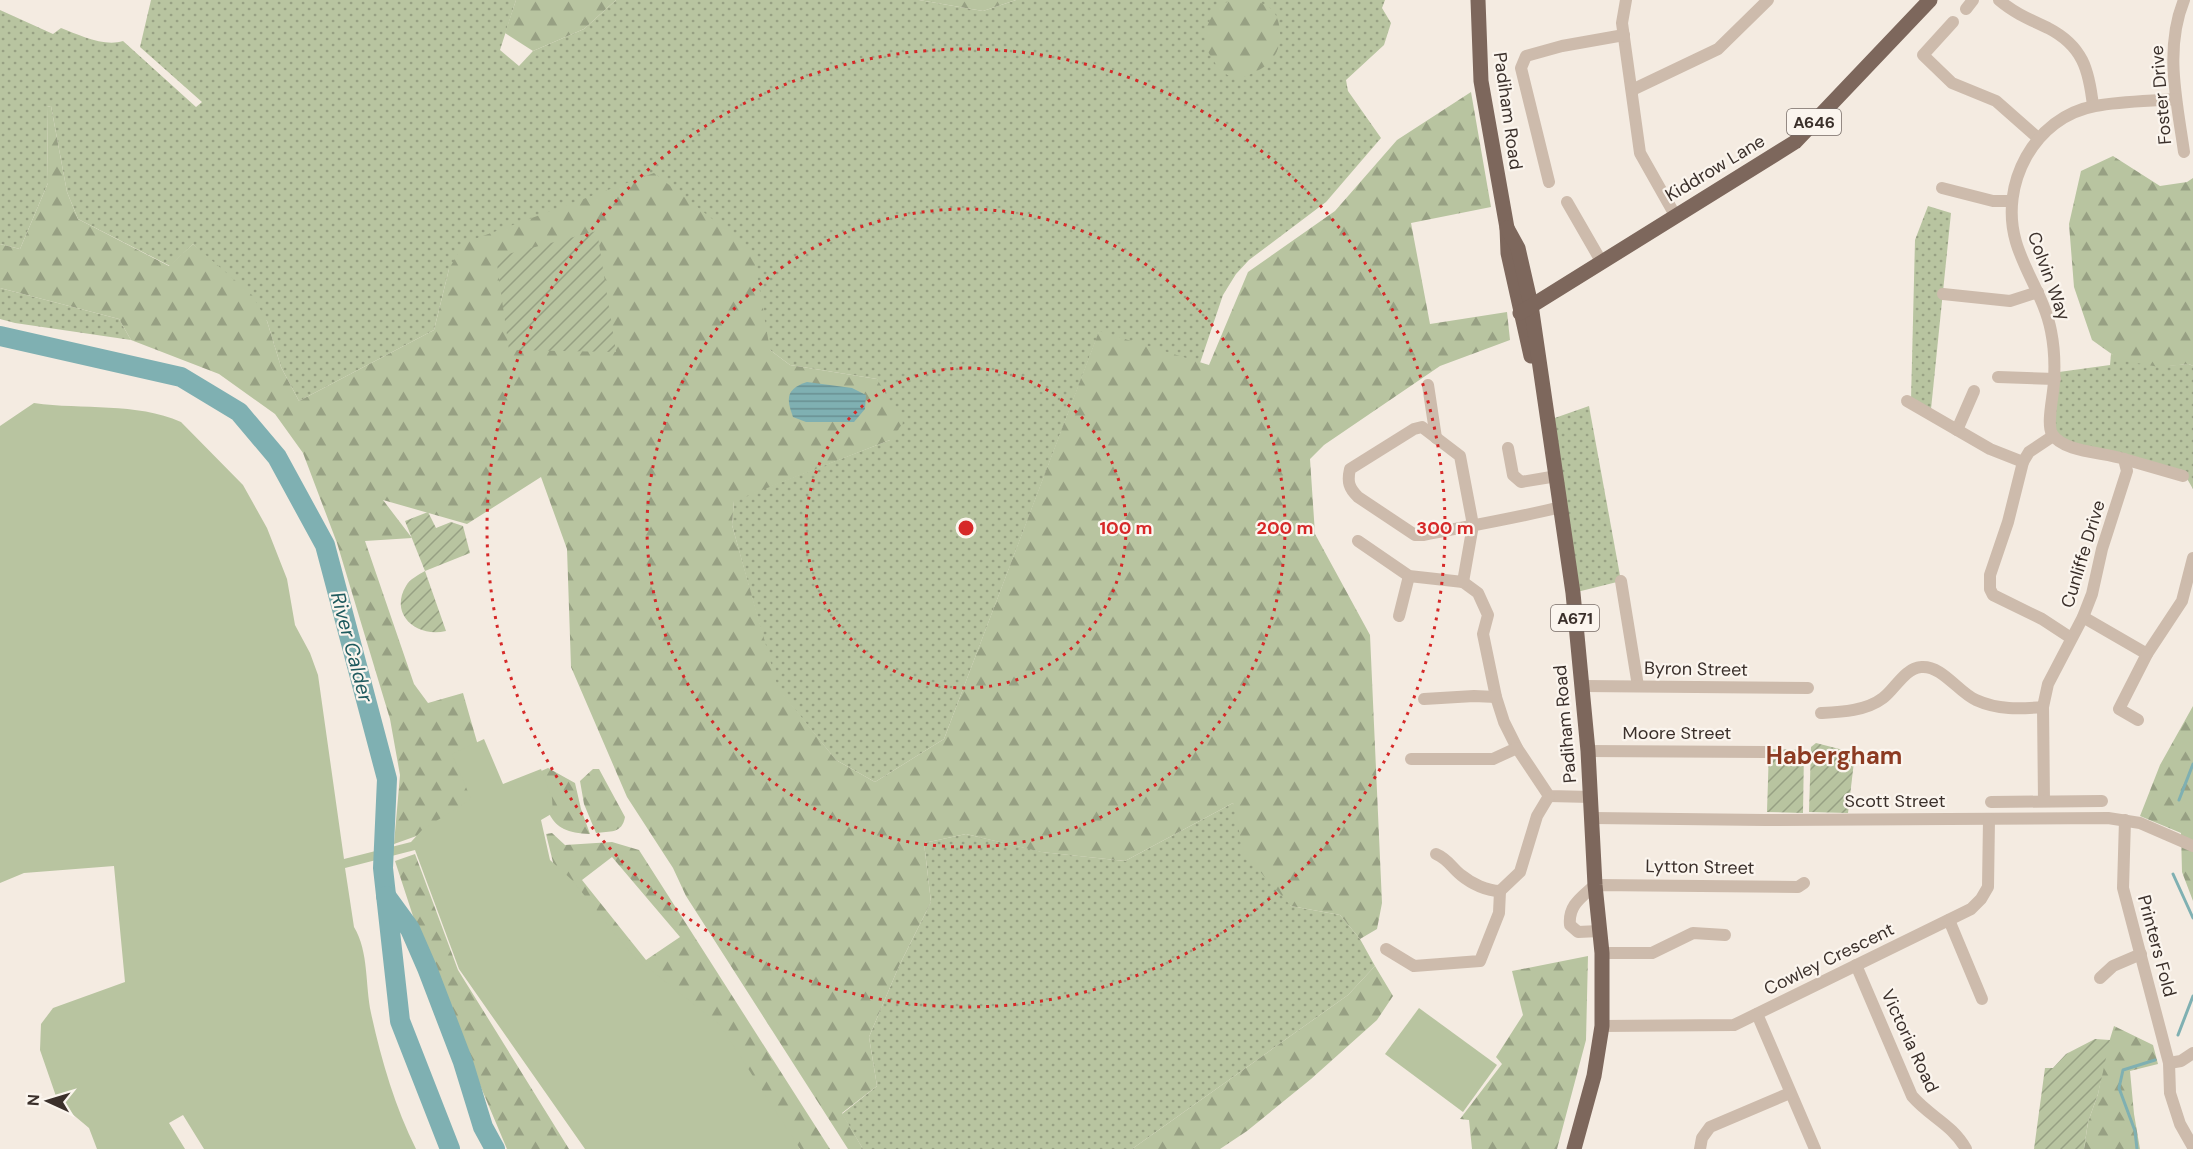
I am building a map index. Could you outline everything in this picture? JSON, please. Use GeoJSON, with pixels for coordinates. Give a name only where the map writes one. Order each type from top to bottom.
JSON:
{"type":"FeatureCollection","features":[{"type":"Feature","properties":{"kind":"main road","name":"Padiham Road"},"geometry":{"type":"LineString","coordinates":[[1478,0],[1481,81],[1507,228],[1518,248],[1526,309],[1549,420],[1583,686],[1593,818],[1595,885],[1602,953],[1602,1026]]}},
{"type":"Feature","properties":{"kind":"main road","name":"Kiddrow Lane"},"geometry":{"type":"LineString","coordinates":[[1526,309],[1795,142],[1930,0]]}},
{"type":"Feature","properties":{"kind":"main road","name":"A671"},"geometry":{"type":"LineString","coordinates":[[1574,1149],[1594,1076],[1602,1026]]}},
{"type":"Feature","properties":{"kind":"street"},"geometry":{"type":"LineString","coordinates":[[1626,0],[1622,23],[1640,153],[1675,215]]}},
{"type":"Feature","properties":{"kind":"street"},"geometry":{"type":"LineString","coordinates":[[1632,90],[1718,49],[1768,0]]}},
{"type":"Feature","properties":{"kind":"street"},"geometry":{"type":"LineString","coordinates":[[2000,0],[2016,13],[2050,29],[2078,52],[2086,67],[2094,106]]}},
{"type":"Feature","properties":{"kind":"street","name":"Foster Drive"},"geometry":{"type":"LineString","coordinates":[[2184,0],[2174,35],[2173,51],[2176,99],[2184,152]]}},
{"type":"Feature","properties":{"kind":"street"},"geometry":{"type":"LineString","coordinates":[[1953,22],[1923,55],[1952,83],[1996,101],[2038,138]]}},
{"type":"Feature","properties":{"kind":"street","name":"Padiham Road"},"geometry":{"type":"LineString","coordinates":[[1549,182],[1521,68],[1526,56],[1562,46],[1624,35]]}},
{"type":"Feature","properties":{"kind":"street","name":"Colvin Way"},"geometry":{"type":"LineString","coordinates":[[2053,436],[2050,419],[2055,379],[2051,332],[2047,312],[2016,244],[2013,228],[2011,201],[2018,173],[2038,138],[2052,125],[2069,115],[2094,106],[2176,99]]}},
{"type":"Feature","properties":{"kind":"street"},"geometry":{"type":"LineString","coordinates":[[1942,188],[1993,201],[2011,201]]}},
{"type":"Feature","properties":{"kind":"street"},"geometry":{"type":"LineString","coordinates":[[1567,202],[1601,261]]}},
{"type":"Feature","properties":{"kind":"street"},"geometry":{"type":"LineString","coordinates":[[1943,294],[2010,301],[2038,292]]}},
{"type":"Feature","properties":{"kind":"street"},"geometry":{"type":"LineString","coordinates":[[1998,377],[2055,379]]}},
{"type":"Feature","properties":{"kind":"street"},"geometry":{"type":"LineString","coordinates":[[1428,386],[1436,438]]}},
{"type":"Feature","properties":{"kind":"street"},"geometry":{"type":"LineString","coordinates":[[1957,430],[1974,391]]}},
{"type":"Feature","properties":{"kind":"street"},"geometry":{"type":"LineString","coordinates":[[1907,401],[1990,448],[2023,462]]}},
{"type":"Feature","properties":{"kind":"street"},"geometry":{"type":"LineString","coordinates":[[1463,582],[1473,525],[1460,456],[1422,427],[1414,429],[1350,469],[1348,478],[1350,490],[1415,535],[1473,525],[1561,507]]}},
{"type":"Feature","properties":{"kind":"street"},"geometry":{"type":"LineString","coordinates":[[2071,638],[2042,619],[2000,599],[1990,589],[1991,569],[2008,522],[2023,462],[2029,452],[2053,436],[2071,447],[2183,476]]}},
{"type":"Feature","properties":{"kind":"street"},"geometry":{"type":"LineString","coordinates":[[1508,448],[1513,475],[1521,482],[1557,476]]}},
{"type":"Feature","properties":{"kind":"street","name":"Cunliffe Drive"},"geometry":{"type":"LineString","coordinates":[[2044,801],[2043,707],[2048,684],[2052,672],[2083,617],[2092,594],[2102,549],[2126,476],[2127,466],[2122,459]]}},
{"type":"Feature","properties":{"kind":"street"},"geometry":{"type":"LineString","coordinates":[[1358,541],[1409,576],[1463,582],[1478,593],[1488,615],[1483,634],[1496,697],[1504,722],[1517,748],[1549,796]]}},
{"type":"Feature","properties":{"kind":"street"},"geometry":{"type":"LineString","coordinates":[[2138,720],[2118,709],[2147,654],[2182,601],[2193,558]]}},
{"type":"Feature","properties":{"kind":"street"},"geometry":{"type":"LineString","coordinates":[[1399,616],[1409,576]]}},
{"type":"Feature","properties":{"kind":"street"},"geometry":{"type":"LineString","coordinates":[[1621,580],[1638,686]]}},
{"type":"Feature","properties":{"kind":"street"},"geometry":{"type":"LineString","coordinates":[[2083,617],[2147,654]]}},
{"type":"Feature","properties":{"kind":"street"},"geometry":{"type":"LineString","coordinates":[[1821,713],[1845,712],[1874,703],[1882,699],[1909,672],[1916,667],[1923,666],[1938,672],[1973,699],[1991,706],[2017,710],[2043,707]]}},
{"type":"Feature","properties":{"kind":"street","name":"Byron Street"},"geometry":{"type":"LineString","coordinates":[[1583,686],[1808,688]]}},
{"type":"Feature","properties":{"kind":"street"},"geometry":{"type":"LineString","coordinates":[[1424,699],[1496,697]]}},
{"type":"Feature","properties":{"kind":"street"},"geometry":{"type":"LineString","coordinates":[[1411,759],[1493,759],[1517,748]]}},
{"type":"Feature","properties":{"kind":"street","name":"Moore Street"},"geometry":{"type":"LineString","coordinates":[[1588,751],[1765,752]]}},
{"type":"Feature","properties":{"kind":"street"},"geometry":{"type":"LineString","coordinates":[[1549,796],[1591,798]]}},
{"type":"Feature","properties":{"kind":"street"},"geometry":{"type":"LineString","coordinates":[[1436,854],[1445,857],[1462,876],[1490,891],[1500,891],[1520,872],[1537,816],[1549,796]]}},
{"type":"Feature","properties":{"kind":"street"},"geometry":{"type":"LineString","coordinates":[[1991,802],[2102,801]]}},
{"type":"Feature","properties":{"kind":"street","name":"Scott Street"},"geometry":{"type":"LineString","coordinates":[[1593,818],[2125,820],[2140,823],[2193,846]]}},
{"type":"Feature","properties":{"kind":"street","name":"Cowley Crescent"},"geometry":{"type":"LineString","coordinates":[[1602,1026],[1734,1025],[1971,909],[1988,887],[1989,819]]}},
{"type":"Feature","properties":{"kind":"street","name":"Printers Fold"},"geometry":{"type":"LineString","coordinates":[[2125,820],[2123,888],[2169,1063],[2170,1093],[2181,1125],[2193,1147]]}},
{"type":"Feature","properties":{"kind":"street","name":"Lytton Street"},"geometry":{"type":"LineString","coordinates":[[1595,885],[1798,887],[1804,883]]}},
{"type":"Feature","properties":{"kind":"street"},"geometry":{"type":"LineString","coordinates":[[1595,885],[1578,900],[1569,914],[1570,924],[1578,932],[1599,931]]}},
{"type":"Feature","properties":{"kind":"street"},"geometry":{"type":"LineString","coordinates":[[1386,949],[1414,966],[1480,961],[1499,913],[1500,891]]}},
{"type":"Feature","properties":{"kind":"street"},"geometry":{"type":"LineString","coordinates":[[1949,920],[1982,999]]}},
{"type":"Feature","properties":{"kind":"street"},"geometry":{"type":"LineString","coordinates":[[1602,953],[1652,953],[1693,933],[1725,935]]}},
{"type":"Feature","properties":{"kind":"street"},"geometry":{"type":"LineString","coordinates":[[2100,978],[2109,963],[2141,954]]}},
{"type":"Feature","properties":{"kind":"street","name":"Victoria Road"},"geometry":{"type":"LineString","coordinates":[[1856,965],[1912,1096],[1923,1109],[1948,1125],[1960,1137],[1966,1149]]}},
{"type":"Feature","properties":{"kind":"street"},"geometry":{"type":"LineString","coordinates":[[1757,1014],[1815,1149]]}},
{"type":"Feature","properties":{"kind":"street"},"geometry":{"type":"LineString","coordinates":[[2169,1063],[2181,1061],[2193,1053]]}},
{"type":"Feature","properties":{"kind":"street"},"geometry":{"type":"LineString","coordinates":[[1700,1149],[1702,1138],[1710,1128],[1791,1093]]}},
{"type":"Feature","properties":{"kind":"green space"},"geometry":{"type":"Polygon","coordinates":[[[151,0],[516,0],[500,50],[519,66],[533,51],[584,29],[616,0],[919,0],[983,11],[1016,0],[1385,0],[1382,8],[1391,23],[1384,45],[1346,80],[1348,91],[1381,138],[1326,202],[1249,260],[1236,274],[1223,295],[1200,363],[1099,332],[944,739],[875,782],[836,760],[777,688],[732,525],[734,500],[890,440],[877,379],[790,365],[770,350],[449,269],[434,330],[299,401],[281,367],[267,321],[193,244],[170,266],[78,219],[67,192],[51,106],[47,107],[48,183],[20,249],[0,244],[0,10],[53,34],[61,28],[100,41],[123,41],[196,107],[202,102],[140,47],[151,0]]]}},
{"type":"Feature","properties":{"kind":"green space"},"geometry":{"type":"Polygon","coordinates":[[[516,0],[616,0],[584,29],[533,51],[505,33],[516,0]]]}},
{"type":"Feature","properties":{"kind":"green space"},"geometry":{"type":"Polygon","coordinates":[[[919,0],[1016,0],[983,11],[919,0]]]}},
{"type":"Feature","properties":{"kind":"green space"},"geometry":{"type":"Polygon","coordinates":[[[1233,0],[1258,2],[1271,9],[1275,14],[1280,32],[1278,49],[1270,62],[1261,69],[1237,80],[1220,71],[1205,47],[1206,29],[1216,6],[1233,0]]]}},
{"type":"Feature","properties":{"kind":"green space"},"geometry":{"type":"Polygon","coordinates":[[[1471,92],[1491,207],[1411,223],[1430,324],[1507,312],[1510,340],[1440,366],[1324,445],[1310,459],[1315,534],[1370,635],[1382,903],[1377,929],[1360,939],[1340,915],[1291,906],[1244,854],[1233,803],[1125,861],[1041,852],[966,834],[924,843],[931,902],[899,966],[869,1037],[877,1086],[842,1113],[863,1149],[848,1149],[686,896],[673,868],[627,797],[571,667],[567,549],[541,477],[467,524],[383,500],[412,538],[365,541],[414,684],[428,703],[463,693],[479,749],[475,799],[425,833],[394,844],[400,775],[390,719],[337,543],[303,453],[275,414],[219,374],[131,340],[119,319],[0,288],[0,244],[20,249],[48,183],[47,107],[51,106],[67,192],[78,219],[169,266],[193,244],[252,295],[267,321],[281,367],[299,401],[434,330],[449,269],[464,243],[654,173],[753,251],[770,350],[790,365],[877,379],[903,423],[890,440],[734,501],[732,525],[778,688],[836,760],[875,782],[944,739],[1099,331],[1209,365],[1248,272],[1335,211],[1397,140],[1471,92]]]}},
{"type":"Feature","properties":{"kind":"green space"},"geometry":{"type":"Polygon","coordinates":[[[2113,156],[2160,186],[2187,182],[2193,178],[2193,366],[2189,364],[2159,367],[2120,360],[2092,340],[2074,287],[2069,224],[2081,171],[2113,156]]]}},
{"type":"Feature","properties":{"kind":"green space"},"geometry":{"type":"Polygon","coordinates":[[[1928,206],[1951,213],[1931,409],[1911,401],[1915,240],[1928,206]]]}},
{"type":"Feature","properties":{"kind":"green space"},"geometry":{"type":"Polygon","coordinates":[[[597,231],[616,352],[509,350],[496,257],[597,231]]]}},
{"type":"Feature","properties":{"kind":"green space"},"geometry":{"type":"Polygon","coordinates":[[[0,288],[119,319],[131,340],[0,319],[0,288]]]}},
{"type":"Feature","properties":{"kind":"green space"},"geometry":{"type":"Polygon","coordinates":[[[2111,354],[2164,366],[2189,364],[2193,366],[2193,489],[2182,470],[2071,447],[2056,433],[2054,424],[2059,372],[2110,365],[2111,354]]]}},
{"type":"Feature","properties":{"kind":"green space"},"geometry":{"type":"Polygon","coordinates":[[[34,403],[128,409],[181,422],[243,485],[267,528],[287,579],[295,625],[310,653],[318,675],[344,859],[411,842],[422,830],[471,799],[452,754],[484,739],[503,784],[541,769],[552,798],[553,813],[541,820],[550,860],[572,880],[633,956],[720,1025],[800,1149],[585,1149],[459,969],[415,850],[345,868],[354,927],[362,947],[369,1002],[379,1048],[395,1100],[416,1149],[204,1149],[183,1115],[169,1123],[185,1149],[97,1149],[89,1128],[58,1102],[40,1050],[41,1024],[53,1008],[125,982],[114,866],[24,873],[0,883],[0,426],[34,403]]]}},
{"type":"Feature","properties":{"kind":"green space"},"geometry":{"type":"Polygon","coordinates":[[[1589,406],[1621,581],[1573,593],[1549,420],[1589,406]]]}},
{"type":"Feature","properties":{"kind":"green space"},"geometry":{"type":"Polygon","coordinates":[[[428,512],[436,528],[451,522],[463,526],[470,553],[425,571],[405,521],[428,512]]]}},
{"type":"Feature","properties":{"kind":"green space"},"geometry":{"type":"Polygon","coordinates":[[[425,571],[446,631],[425,631],[408,622],[403,614],[402,596],[406,586],[425,571]]]}},
{"type":"Feature","properties":{"kind":"green space"},"geometry":{"type":"Polygon","coordinates":[[[2193,706],[2193,901],[2182,872],[2181,833],[2140,816],[2160,765],[2193,706]]]}},
{"type":"Feature","properties":{"kind":"green space"},"geometry":{"type":"Polygon","coordinates":[[[1816,743],[1855,753],[1848,813],[1809,812],[1811,747],[1816,743]]]}},
{"type":"Feature","properties":{"kind":"green space"},"geometry":{"type":"Polygon","coordinates":[[[1769,749],[1804,750],[1803,813],[1767,812],[1769,749]]]}},
{"type":"Feature","properties":{"kind":"green space"},"geometry":{"type":"Polygon","coordinates":[[[548,768],[575,783],[590,834],[575,833],[564,829],[551,816],[539,772],[548,768]]]}},
{"type":"Feature","properties":{"kind":"green space"},"geometry":{"type":"Polygon","coordinates":[[[593,769],[599,769],[625,817],[621,826],[615,831],[596,833],[584,804],[580,781],[593,769]]]}},
{"type":"Feature","properties":{"kind":"green space"},"geometry":{"type":"Polygon","coordinates":[[[1233,803],[1291,906],[1340,915],[1360,939],[1375,966],[1348,995],[1132,1149],[863,1149],[842,1114],[877,1086],[869,1037],[899,966],[931,902],[924,843],[966,834],[1042,852],[1125,861],[1233,803]]]}},
{"type":"Feature","properties":{"kind":"green space"},"geometry":{"type":"Polygon","coordinates":[[[552,833],[565,845],[612,842],[639,850],[830,1149],[800,1149],[707,1031],[561,895],[546,834],[552,833]],[[612,857],[582,880],[646,960],[680,937],[612,857]]]}},
{"type":"Feature","properties":{"kind":"green space"},"geometry":{"type":"Polygon","coordinates":[[[415,854],[458,970],[569,1149],[507,1149],[428,962],[395,861],[415,854]]]}},
{"type":"Feature","properties":{"kind":"green space"},"geometry":{"type":"Polygon","coordinates":[[[1588,956],[1586,1040],[1557,1149],[1472,1149],[1469,1120],[1460,1119],[1502,1064],[1496,1057],[1523,1015],[1512,971],[1588,956]]]}},
{"type":"Feature","properties":{"kind":"green space"},"geometry":{"type":"Polygon","coordinates":[[[1375,966],[1393,996],[1377,1020],[1311,1079],[1247,1131],[1220,1149],[1132,1149],[1348,995],[1375,966]]]}},
{"type":"Feature","properties":{"kind":"green space"},"geometry":{"type":"Polygon","coordinates":[[[1419,1008],[1497,1065],[1463,1112],[1385,1054],[1419,1008]]]}},
{"type":"Feature","properties":{"kind":"green space"},"geometry":{"type":"Polygon","coordinates":[[[2114,1026],[2153,1045],[2158,1064],[2130,1071],[2140,1149],[2084,1149],[2088,1122],[2098,1094],[2106,1052],[2114,1026]]]}},
{"type":"Feature","properties":{"kind":"green space"},"geometry":{"type":"Polygon","coordinates":[[[2095,1039],[2110,1040],[2098,1094],[2088,1122],[2084,1149],[2034,1149],[2045,1068],[2053,1068],[2066,1054],[2095,1039]]]}},
{"type":"Feature","properties":{"kind":"water"},"geometry":{"type":"Polygon","coordinates":[[[807,382],[852,388],[866,395],[865,409],[854,422],[806,422],[793,417],[789,395],[795,388],[807,382]]]}},
{"type":"Feature","properties":{"kind":"waterway","name":"River Calder"},"geometry":{"type":"LineString","coordinates":[[0,336],[181,377],[239,412],[277,457],[325,545],[387,779],[383,868],[400,1021],[450,1149]]}},
{"type":"Feature","properties":{"kind":"waterway"},"geometry":{"type":"LineString","coordinates":[[2179,800],[2193,764]]}},
{"type":"Feature","properties":{"kind":"waterway"},"geometry":{"type":"LineString","coordinates":[[2173,874],[2193,918]]}},
{"type":"Feature","properties":{"kind":"waterway"},"geometry":{"type":"LineString","coordinates":[[386,896],[410,929],[427,968],[463,1062],[483,1127],[495,1149]]}},
{"type":"Feature","properties":{"kind":"waterway"},"geometry":{"type":"LineString","coordinates":[[2178,1035],[2193,996]]}},
{"type":"Feature","properties":{"kind":"waterway"},"geometry":{"type":"LineString","coordinates":[[2137,1149],[2135,1131],[2119,1088],[2123,1070],[2155,1060]]}},
{"type":"Feature","properties":{"kind":"district","name":"Habergham"},"geometry":{"type":"Point","coordinates":[1834,756]}}]}
